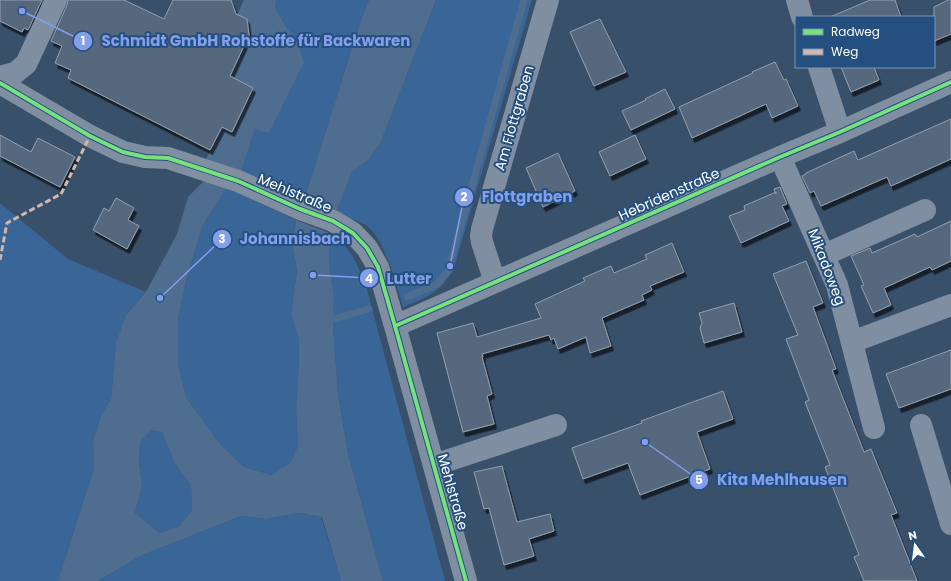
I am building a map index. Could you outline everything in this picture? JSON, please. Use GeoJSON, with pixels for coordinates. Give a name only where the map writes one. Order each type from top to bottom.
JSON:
{"type":"FeatureCollection","features":[{"type":"Feature","properties":{"kind":"street"},"geometry":{"type":"LineString","coordinates":[[0,77],[15,73],[26,64],[56,0]]}},
{"type":"Feature","properties":{"kind":"street","name":"Am Flottgraben"},"geometry":{"type":"LineString","coordinates":[[495,282],[482,242],[482,229],[548,0]]}},
{"type":"Feature","properties":{"kind":"street"},"geometry":{"type":"LineString","coordinates":[[797,0],[802,16]]}},
{"type":"Feature","properties":{"kind":"street"},"geometry":{"type":"LineString","coordinates":[[819,68],[840,132]]}},
{"type":"Feature","properties":{"kind":"street","name":"Hebridenstraße"},"geometry":{"type":"LineString","coordinates":[[395,326],[951,82]]}},
{"type":"Feature","properties":{"kind":"street","name":"Mehlstraße"},"geometry":{"type":"LineString","coordinates":[[0,83],[90,136],[123,152],[145,157],[168,158],[238,181],[300,209],[333,221],[353,233],[367,248],[378,267],[466,581]]}},
{"type":"Feature","properties":{"kind":"street","name":"Mikadoweg"},"geometry":{"type":"LineString","coordinates":[[780,157],[837,285],[874,428]]}},
{"type":"Feature","properties":{"kind":"street"},"geometry":{"type":"LineString","coordinates":[[824,255],[925,210]]}},
{"type":"Feature","properties":{"kind":"street"},"geometry":{"type":"LineString","coordinates":[[852,342],[951,305]]}},
{"type":"Feature","properties":{"kind":"street"},"geometry":{"type":"LineString","coordinates":[[434,465],[556,425]]}},
{"type":"Feature","properties":{"kind":"street"},"geometry":{"type":"LineString","coordinates":[[921,425],[951,524]]}},
{"type":"Feature","properties":{"kind":"shaded area"},"geometry":{"type":"Polygon","coordinates":[[[244,0],[276,0],[275,9],[298,44],[304,62],[269,133],[255,129],[240,175],[204,163],[222,127],[232,132],[253,88],[230,76],[249,35],[247,19],[237,15],[244,0]]]}},
{"type":"Feature","properties":{"kind":"shaded area"},"geometry":{"type":"Polygon","coordinates":[[[276,0],[369,0],[361,20],[304,200],[240,175],[255,128],[269,133],[298,44],[275,9],[276,0]]]}},
{"type":"Feature","properties":{"kind":"shaded area"},"geometry":{"type":"Polygon","coordinates":[[[369,0],[436,0],[380,144],[368,160],[352,172],[336,213],[304,200],[361,20],[369,0]]]}},
{"type":"Feature","properties":{"kind":"shaded area"},"geometry":{"type":"Polygon","coordinates":[[[436,0],[532,0],[454,268],[445,283],[433,293],[403,307],[389,263],[379,240],[373,231],[362,223],[336,213],[352,172],[368,160],[380,144],[436,0]]]}},
{"type":"Feature","properties":{"kind":"shaded area"},"geometry":{"type":"Polygon","coordinates":[[[209,176],[229,183],[202,227],[186,281],[178,319],[178,363],[186,397],[220,444],[244,467],[272,475],[290,463],[298,446],[296,410],[299,340],[291,314],[297,271],[293,246],[296,220],[329,233],[329,266],[334,295],[333,327],[338,394],[348,454],[383,581],[341,581],[322,517],[299,513],[266,519],[241,516],[140,556],[98,581],[58,581],[94,468],[93,442],[101,416],[111,399],[116,342],[126,315],[146,292],[177,234],[188,197],[209,176]],[[151,430],[140,442],[139,462],[142,486],[135,513],[160,533],[179,526],[192,510],[191,485],[175,464],[162,432],[151,430]]]}},
{"type":"Feature","properties":{"kind":"shaded area"},"geometry":{"type":"Polygon","coordinates":[[[229,183],[236,186],[253,200],[296,220],[293,246],[297,271],[291,314],[299,340],[296,410],[298,446],[290,463],[273,475],[244,467],[220,444],[186,397],[178,363],[178,319],[186,281],[202,227],[229,183]]]}},
{"type":"Feature","properties":{"kind":"shaded area"},"geometry":{"type":"Polygon","coordinates":[[[0,203],[68,259],[146,292],[126,315],[116,342],[111,399],[101,416],[93,442],[94,468],[58,581],[0,581],[0,203]]]}},
{"type":"Feature","properties":{"kind":"shaded area"},"geometry":{"type":"Polygon","coordinates":[[[329,233],[343,243],[348,249],[356,262],[366,286],[445,581],[383,581],[348,454],[338,394],[333,327],[334,295],[329,266],[329,233]]]}},
{"type":"Feature","properties":{"kind":"shaded area"},"geometry":{"type":"Polygon","coordinates":[[[151,430],[162,432],[175,464],[191,485],[192,510],[179,526],[160,533],[135,513],[142,486],[139,462],[140,442],[151,430]]]}},
{"type":"Feature","properties":{"kind":"shaded area"},"geometry":{"type":"Polygon","coordinates":[[[299,513],[321,517],[341,581],[98,581],[140,556],[241,516],[266,519],[299,513]]]}},
{"type":"Feature","properties":{"kind":"building"},"geometry":{"type":"Polygon","coordinates":[[[0,0],[42,0],[28,30],[24,28],[22,32],[0,21],[0,0]]]}},
{"type":"Feature","properties":{"kind":"building"},"geometry":{"type":"Polygon","coordinates":[[[68,0],[124,0],[164,19],[173,0],[231,0],[236,14],[247,19],[249,35],[230,76],[253,88],[232,132],[222,127],[210,150],[68,78],[71,70],[55,63],[62,46],[51,41],[68,0]]]}},
{"type":"Feature","properties":{"kind":"building"},"geometry":{"type":"Polygon","coordinates":[[[870,0],[895,0],[901,16],[832,16],[870,0]]]}},
{"type":"Feature","properties":{"kind":"building"},"geometry":{"type":"Polygon","coordinates":[[[951,0],[951,34],[935,41],[935,16],[934,7],[951,0]]]}},
{"type":"Feature","properties":{"kind":"building"},"geometry":{"type":"Polygon","coordinates":[[[600,19],[626,72],[594,86],[570,32],[600,19]]]}},
{"type":"Feature","properties":{"kind":"building"},"geometry":{"type":"Polygon","coordinates":[[[775,62],[784,80],[786,79],[798,106],[772,118],[766,104],[692,138],[679,107],[775,62]]]}},
{"type":"Feature","properties":{"kind":"building"},"geometry":{"type":"Polygon","coordinates":[[[841,68],[874,68],[879,80],[851,92],[841,68]]]}},
{"type":"Feature","properties":{"kind":"building"},"geometry":{"type":"Polygon","coordinates":[[[665,89],[675,109],[631,130],[622,111],[665,89]]]}},
{"type":"Feature","properties":{"kind":"building"},"geometry":{"type":"Polygon","coordinates":[[[951,119],[951,159],[891,186],[887,177],[821,206],[814,191],[810,193],[802,176],[854,151],[858,160],[951,119]]]}},
{"type":"Feature","properties":{"kind":"building"},"geometry":{"type":"Polygon","coordinates":[[[0,135],[31,152],[38,138],[75,157],[60,187],[0,156],[0,135]]]}},
{"type":"Feature","properties":{"kind":"building"},"geometry":{"type":"Polygon","coordinates":[[[635,135],[646,159],[610,176],[599,152],[635,135]]]}},
{"type":"Feature","properties":{"kind":"building"},"geometry":{"type":"Polygon","coordinates":[[[558,153],[575,191],[543,207],[526,168],[558,153]]]}},
{"type":"Feature","properties":{"kind":"building"},"geometry":{"type":"Polygon","coordinates":[[[780,187],[787,204],[782,206],[789,221],[741,243],[729,216],[745,210],[744,206],[775,192],[774,189],[780,187]]]}},
{"type":"Feature","properties":{"kind":"building"},"geometry":{"type":"Polygon","coordinates":[[[116,198],[134,208],[128,220],[139,226],[127,249],[93,230],[104,208],[109,211],[116,198]]]}},
{"type":"Feature","properties":{"kind":"building"},"geometry":{"type":"Polygon","coordinates":[[[951,221],[951,261],[932,270],[930,267],[884,288],[891,305],[873,313],[861,286],[864,285],[851,256],[870,248],[872,253],[915,234],[917,237],[951,221]]]}},
{"type":"Feature","properties":{"kind":"building"},"geometry":{"type":"Polygon","coordinates":[[[672,243],[684,272],[650,286],[652,290],[642,295],[644,300],[602,318],[611,346],[590,353],[586,337],[558,349],[554,338],[551,340],[549,335],[482,354],[492,394],[487,396],[494,424],[463,432],[437,333],[473,323],[477,337],[541,318],[535,304],[585,281],[583,278],[611,266],[614,273],[647,259],[645,255],[672,243]]]}},
{"type":"Feature","properties":{"kind":"building"},"geometry":{"type":"Polygon","coordinates":[[[806,261],[823,303],[813,307],[836,369],[832,370],[864,452],[871,449],[897,513],[891,515],[917,581],[864,581],[854,557],[859,555],[825,467],[830,465],[805,402],[809,400],[786,339],[798,335],[773,274],[806,261]]]}},
{"type":"Feature","properties":{"kind":"building"},"geometry":{"type":"Polygon","coordinates":[[[734,303],[742,332],[704,343],[700,328],[702,323],[699,313],[734,303]]]}},
{"type":"Feature","properties":{"kind":"building"},"geometry":{"type":"Polygon","coordinates":[[[951,350],[951,389],[899,408],[886,374],[951,350]]]}},
{"type":"Feature","properties":{"kind":"building"},"geometry":{"type":"Polygon","coordinates":[[[723,391],[733,419],[697,432],[710,469],[640,495],[628,463],[583,479],[572,448],[642,423],[641,421],[723,391]]]}},
{"type":"Feature","properties":{"kind":"building"},"geometry":{"type":"Polygon","coordinates":[[[502,466],[517,522],[550,514],[554,531],[529,539],[534,556],[504,565],[489,508],[484,509],[474,472],[502,466]]]}},
{"type":"Feature","properties":{"kind":"waterway"},"geometry":{"type":"LineString","coordinates":[[407,297],[436,285],[448,271],[524,0]]}},
{"type":"Feature","properties":{"kind":"waterway"},"geometry":{"type":"LineString","coordinates":[[324,322],[369,309]]}},
{"type":"Feature","properties":{"kind":"marked path"},"geometry":{"type":"LineString","coordinates":[[0,260],[7,223],[61,194],[90,136]]}},
{"type":"Feature","properties":{"kind":"cycle path"},"geometry":{"type":"LineString","coordinates":[[395,326],[951,82]]}},
{"type":"Feature","properties":{"kind":"cycle path"},"geometry":{"type":"LineString","coordinates":[[0,83],[90,136],[123,152],[145,157],[168,158],[238,181],[300,209],[333,221],[353,233],[367,248],[378,267],[466,581]]}},
{"type":"Feature","properties":{"kind":"place","name":"Schmidt GmbH Rohstoffe für Backwaren"},"geometry":{"type":"Point","coordinates":[22,11]}},
{"type":"Feature","properties":{"kind":"place","name":"Flottgraben"},"geometry":{"type":"Point","coordinates":[450,266]}},
{"type":"Feature","properties":{"kind":"place","name":"Lutter"},"geometry":{"type":"Point","coordinates":[313,275]}},
{"type":"Feature","properties":{"kind":"place","name":"Johannisbach"},"geometry":{"type":"Point","coordinates":[160,298]}},
{"type":"Feature","properties":{"kind":"place","name":"Kita Mehlhausen"},"geometry":{"type":"Point","coordinates":[645,442]}}]}
